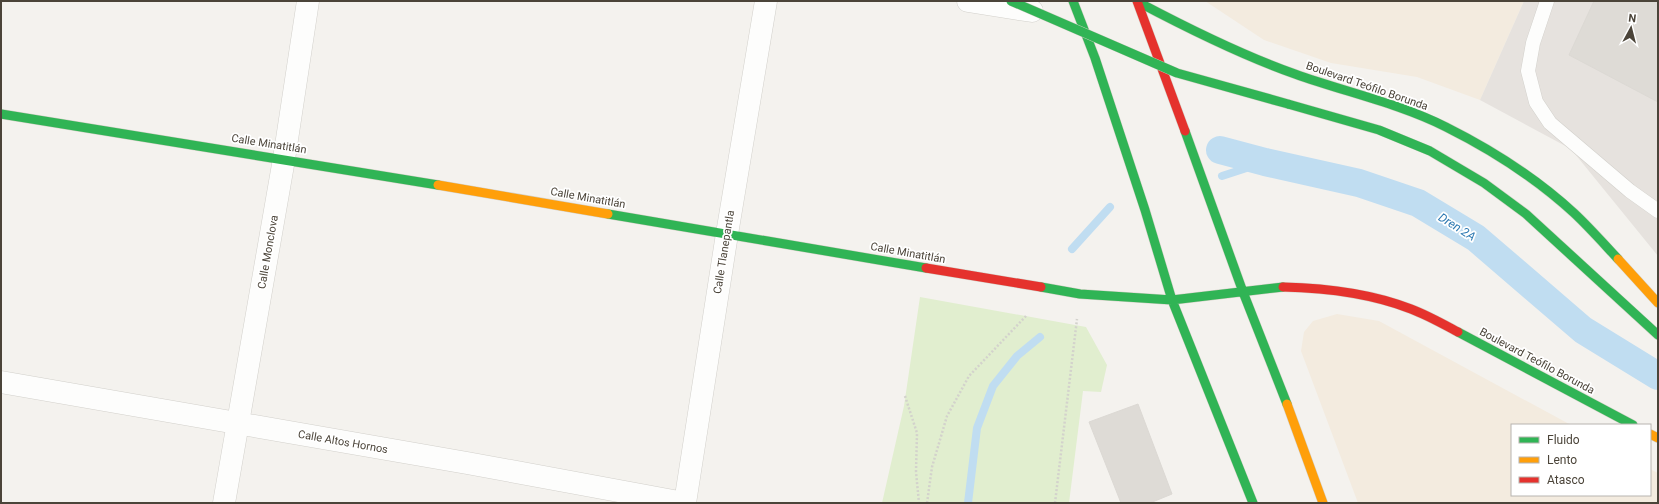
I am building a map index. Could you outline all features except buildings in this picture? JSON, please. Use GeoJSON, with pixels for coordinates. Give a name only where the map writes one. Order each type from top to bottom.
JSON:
{"type":"FeatureCollection","features":[{"type":"Feature","properties":{"kind":"main road"},"geometry":{"type":"LineString","coordinates":[[1011,1],[1177,73],[1379,130],[1430,151],[1484,183],[1526,214],[1658,336]]}},
{"type":"Feature","properties":{"kind":"main road"},"geometry":{"type":"LineString","coordinates":[[1137,1],[1224,233],[1243,292],[1271,362],[1323,503]]}},
{"type":"Feature","properties":{"kind":"main road","name":"Boulevard Teófilo Borunda"},"geometry":{"type":"LineString","coordinates":[[1137,1],[1201,35],[1260,61],[1317,82],[1407,110],[1462,135],[1517,170],[1554,197],[1586,225],[1658,303]]}},
{"type":"Feature","properties":{"kind":"main road"},"geometry":{"type":"LineString","coordinates":[[1076,9],[1095,58],[1145,210],[1172,300],[1253,503]]}},
{"type":"Feature","properties":{"kind":"main road","name":"Calle Minatitlán"},"geometry":{"type":"LineString","coordinates":[[1,114],[284,159],[1080,294],[1172,300]]}},
{"type":"Feature","properties":{"kind":"main road","name":"Boulevard Teófilo Borunda"},"geometry":{"type":"LineString","coordinates":[[1172,300],[1283,287],[1331,289],[1370,296],[1412,309],[1631,424]]}},
{"type":"Feature","properties":{"kind":"street","name":"Calle Monclova"},"geometry":{"type":"LineString","coordinates":[[224,503],[284,159],[308,1]]}},
{"type":"Feature","properties":{"kind":"street","name":"Calle Tlanepantla"},"geometry":{"type":"LineString","coordinates":[[685,503],[727,234],[766,1]]}},
{"type":"Feature","properties":{"kind":"street"},"geometry":{"type":"LineString","coordinates":[[968,1],[1076,9]]}},
{"type":"Feature","properties":{"kind":"street","name":"Calle Altos Hornos"},"geometry":{"type":"LineString","coordinates":[[1,382],[466,463],[685,503]]}},
{"type":"Feature","properties":{"kind":"lane"},"geometry":{"type":"LineString","coordinates":[[1547,1],[1533,43],[1528,71],[1536,102],[1550,123],[1630,191],[1658,211]]}},
{"type":"Feature","properties":{"kind":"path"},"geometry":{"type":"LineString","coordinates":[[1055,503],[1080,294]]}},
{"type":"Feature","properties":{"kind":"path"},"geometry":{"type":"LineString","coordinates":[[927,503],[932,467],[947,416],[969,376],[1026,316]]}},
{"type":"Feature","properties":{"kind":"path"},"geometry":{"type":"LineString","coordinates":[[905,396],[917,433],[916,472],[919,503]]}},
{"type":"Feature","properties":{"kind":"shaded area"},"geometry":{"type":"Polygon","coordinates":[[[1205,1],[1524,1],[1480,100],[1417,77],[1331,63],[1264,40],[1205,1]]]}},
{"type":"Feature","properties":{"kind":"shaded area"},"geometry":{"type":"Polygon","coordinates":[[[1524,1],[1658,1],[1658,256],[1571,149],[1480,100],[1524,1]]]}},
{"type":"Feature","properties":{"kind":"shaded area"},"geometry":{"type":"Polygon","coordinates":[[[1337,314],[1379,321],[1569,424],[1511,424],[1511,496],[1651,496],[1651,470],[1658,473],[1658,503],[1358,503],[1301,351],[1304,332],[1313,321],[1337,314]]]}},
{"type":"Feature","properties":{"kind":"green space"},"geometry":{"type":"Polygon","coordinates":[[[920,297],[1086,327],[1107,365],[1101,392],[1083,391],[1069,503],[882,503],[904,406],[920,297]]]}},
{"type":"Feature","properties":{"kind":"waterway","name":"Dren 2A"},"geometry":{"type":"LineString","coordinates":[[1220,150],[1265,162],[1359,183],[1418,203],[1476,238],[1583,330],[1658,376]]}},
{"type":"Feature","properties":{"kind":"waterway"},"geometry":{"type":"LineString","coordinates":[[1222,176],[1265,162]]}},
{"type":"Feature","properties":{"kind":"waterway"},"geometry":{"type":"LineString","coordinates":[[1072,249],[1110,207]]}},
{"type":"Feature","properties":{"kind":"waterway"},"geometry":{"type":"LineString","coordinates":[[968,503],[977,428],[993,386],[1017,356],[1040,337]]}},
{"type":"Feature","properties":{"kind":"traffic: fast"},"geometry":{"type":"LineString","coordinates":[[1011,1],[1177,73],[1288,104]]}},
{"type":"Feature","properties":{"kind":"traffic: fast"},"geometry":{"type":"LineString","coordinates":[[1073,1],[1095,58],[1145,210],[1172,300],[1253,503]]}},
{"type":"Feature","properties":{"kind":"traffic: fast"},"geometry":{"type":"LineString","coordinates":[[1138,2],[1196,32],[1255,59],[1409,111],[1463,136],[1497,155],[1545,188],[1580,219],[1618,259]]}},
{"type":"Feature","properties":{"kind":"traffic: fast"},"geometry":{"type":"LineString","coordinates":[[1288,104],[1379,130],[1430,151],[1484,183],[1526,214],[1658,335]]}},
{"type":"Feature","properties":{"kind":"traffic: fast"},"geometry":{"type":"LineString","coordinates":[[1,114],[438,185]]}},
{"type":"Feature","properties":{"kind":"traffic: fast"},"geometry":{"type":"LineString","coordinates":[[1185,131],[1243,292],[1287,404]]}},
{"type":"Feature","properties":{"kind":"traffic: fast"},"geometry":{"type":"LineString","coordinates":[[608,214],[926,268]]}},
{"type":"Feature","properties":{"kind":"traffic: fast"},"geometry":{"type":"LineString","coordinates":[[1041,287],[1080,294],[1172,300],[1283,287]]}},
{"type":"Feature","properties":{"kind":"traffic: fast"},"geometry":{"type":"LineString","coordinates":[[1458,332],[1631,424]]}},
{"type":"Feature","properties":{"kind":"traffic: slow"},"geometry":{"type":"LineString","coordinates":[[438,185],[608,214]]}},
{"type":"Feature","properties":{"kind":"traffic: slow"},"geometry":{"type":"LineString","coordinates":[[1618,259],[1658,303]]}},
{"type":"Feature","properties":{"kind":"traffic: slow"},"geometry":{"type":"LineString","coordinates":[[1287,404],[1323,503]]}},
{"type":"Feature","properties":{"kind":"traffic: slow"},"geometry":{"type":"LineString","coordinates":[[1651,434],[1658,438]]}},
{"type":"Feature","properties":{"kind":"traffic: jam"},"geometry":{"type":"LineString","coordinates":[[1137,1],[1185,131]]}},
{"type":"Feature","properties":{"kind":"traffic: jam"},"geometry":{"type":"LineString","coordinates":[[926,268],[1041,287]]}},
{"type":"Feature","properties":{"kind":"traffic: jam"},"geometry":{"type":"LineString","coordinates":[[1283,287],[1332,290],[1380,299],[1417,311],[1458,332]]}}]}
